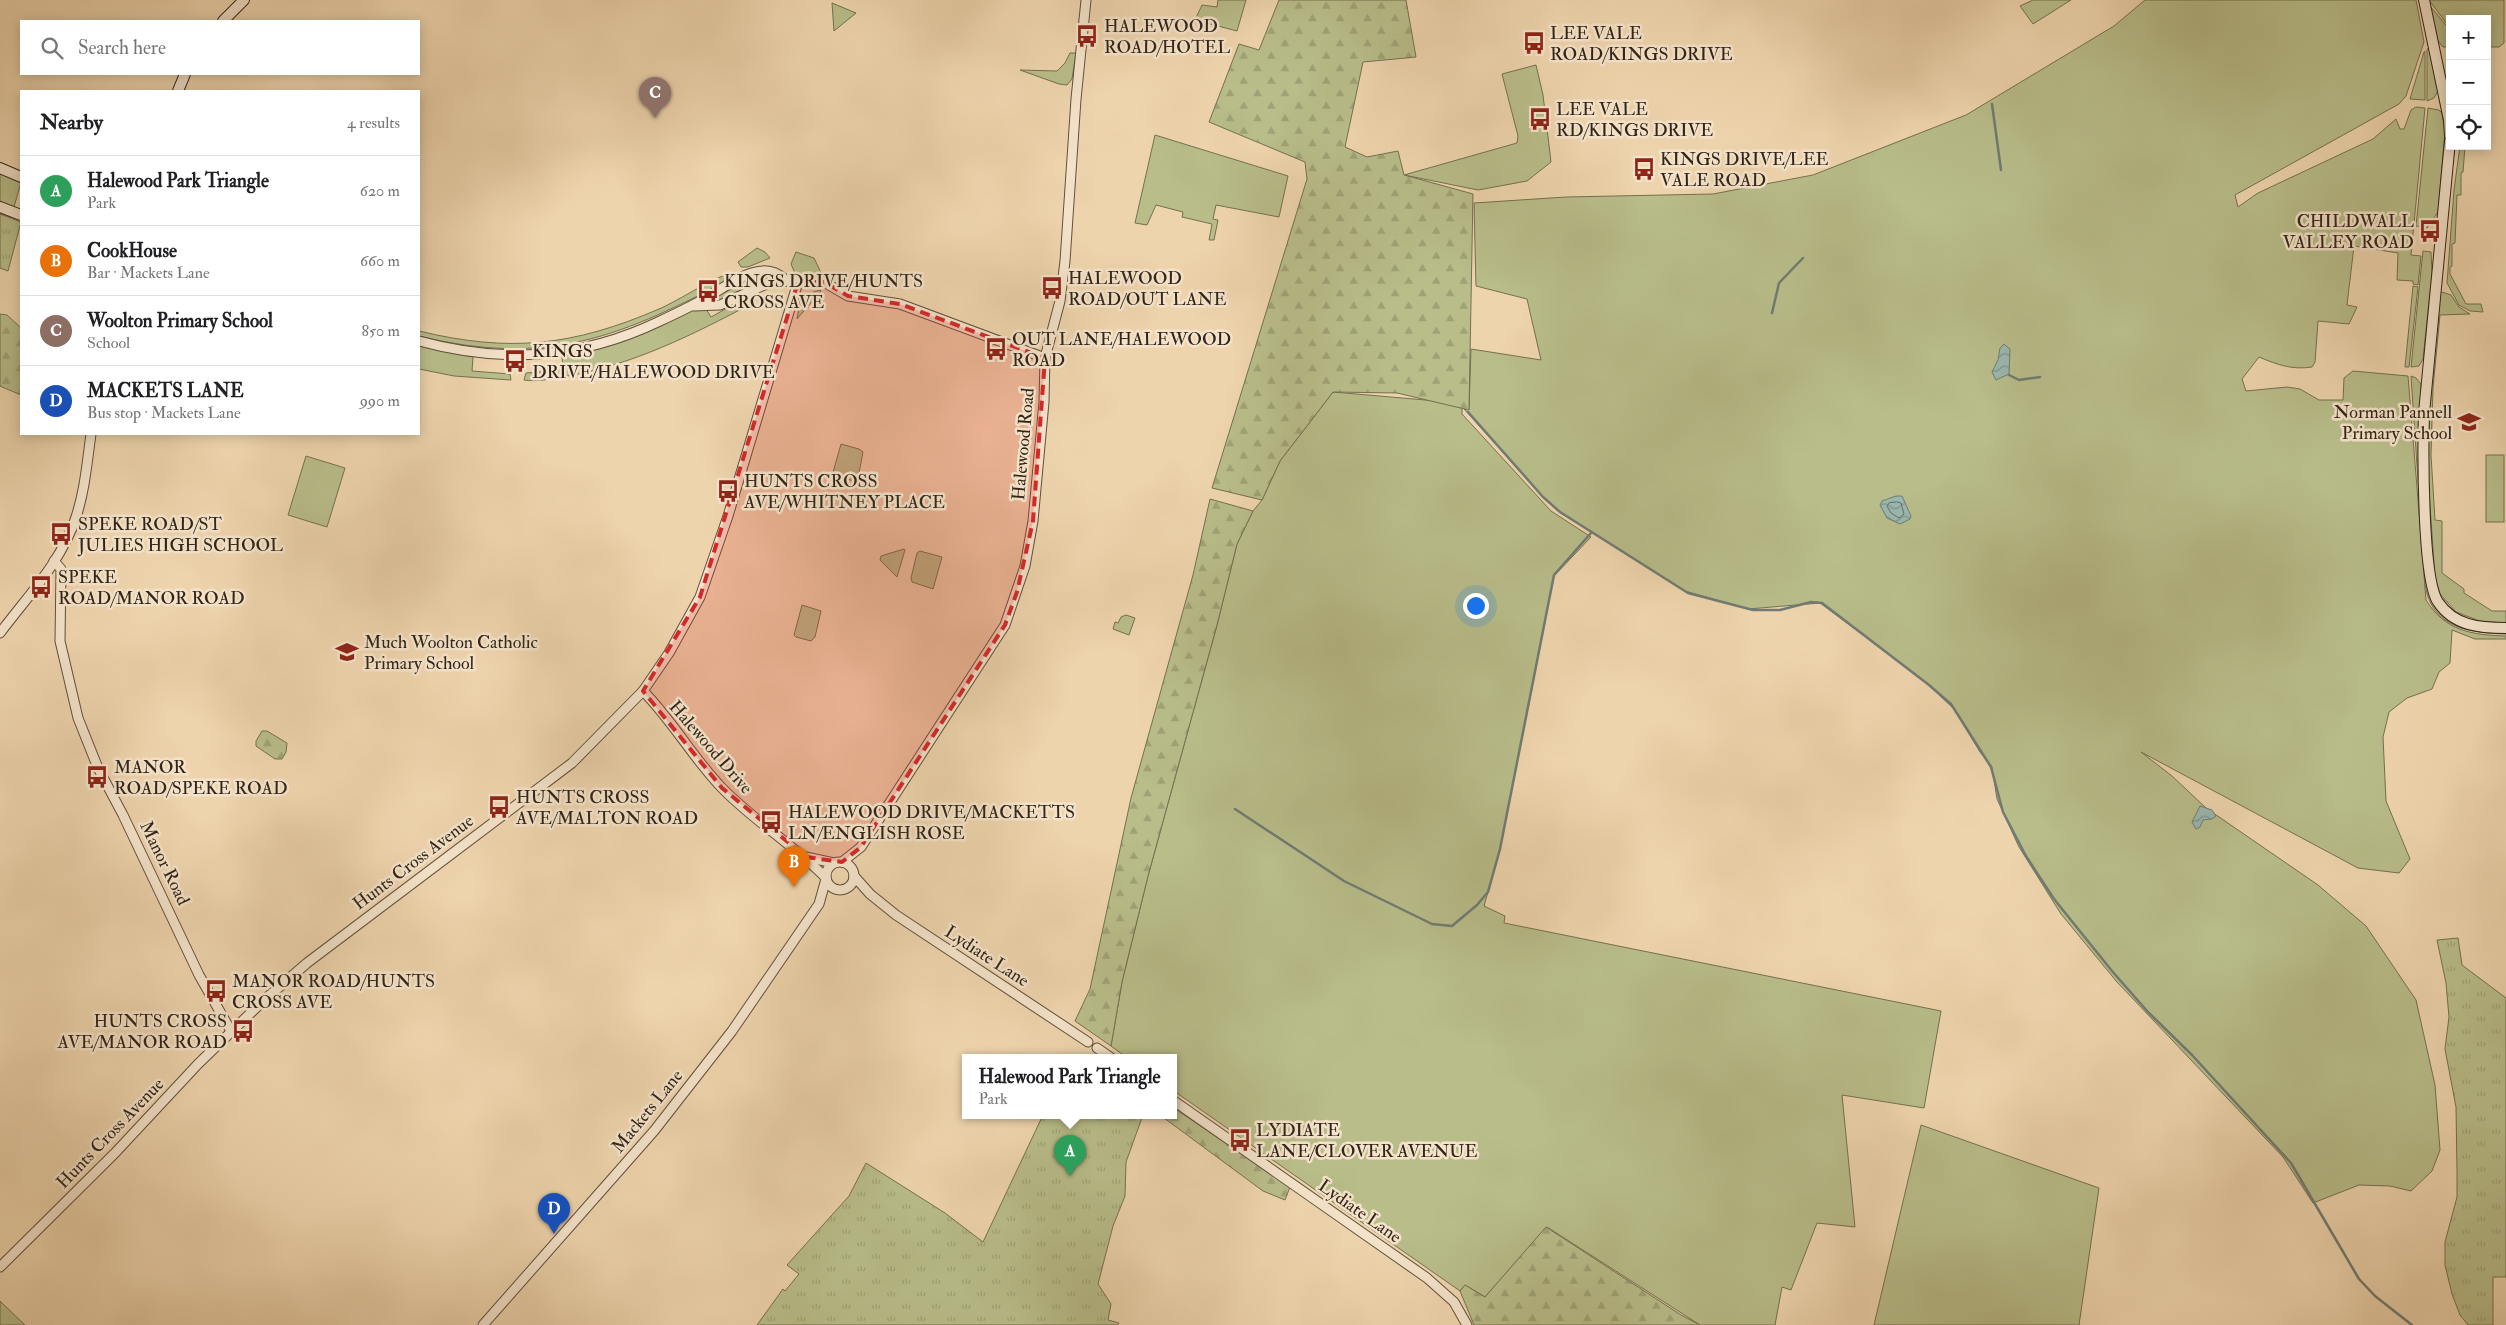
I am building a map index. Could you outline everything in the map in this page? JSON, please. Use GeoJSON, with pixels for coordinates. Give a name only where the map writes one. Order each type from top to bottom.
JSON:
{"type":"FeatureCollection","features":[{"type":"Feature","properties":{"kind":"main road"},"geometry":{"type":"LineString","coordinates":[[227,17],[244,0]]}},
{"type":"Feature","properties":{"kind":"main road"},"geometry":{"type":"LineString","coordinates":[[2424,0],[2446,106]]}},
{"type":"Feature","properties":{"kind":"main road"},"geometry":{"type":"LineString","coordinates":[[178,90],[186,75]]}},
{"type":"Feature","properties":{"kind":"main road"},"geometry":{"type":"LineString","coordinates":[[2449,150],[2426,372],[2423,454],[2434,594],[2446,611],[2456,619],[2474,626],[2506,628]]}},
{"type":"Feature","properties":{"kind":"main road"},"geometry":{"type":"LineString","coordinates":[[0,168],[20,177]]}},
{"type":"Feature","properties":{"kind":"main road"},"geometry":{"type":"LineString","coordinates":[[0,206],[20,215]]}},
{"type":"Feature","properties":{"kind":"street","name":"Halewood Road"},"geometry":{"type":"LineString","coordinates":[[854,873],[861,846],[974,676],[1005,625],[1017,592],[1033,521],[1044,402],[1045,358],[1060,301],[1064,271],[1086,0]]}},
{"type":"Feature","properties":{"kind":"street"},"geometry":{"type":"LineString","coordinates":[[420,341],[480,355],[516,357],[576,350],[607,342],[692,306],[761,270],[779,274],[786,280]]}},
{"type":"Feature","properties":{"kind":"street"},"geometry":{"type":"LineString","coordinates":[[692,306],[720,305],[773,281],[824,282],[848,296],[900,304],[1045,358]]}},
{"type":"Feature","properties":{"kind":"street","name":"Hunts Cross Avenue"},"geometry":{"type":"LineString","coordinates":[[0,1267],[115,1153],[231,1031],[307,963],[572,763],[642,691],[669,653],[700,597],[728,516],[798,282]]}},
{"type":"Feature","properties":{"kind":"street"},"geometry":{"type":"LineString","coordinates":[[0,633],[65,544],[77,516],[85,482],[92,435]]}},
{"type":"Feature","properties":{"kind":"street","name":"Manor Road"},"geometry":{"type":"LineString","coordinates":[[54,561],[61,569],[60,642],[78,718],[98,768],[123,815],[200,975],[231,1031]]}},
{"type":"Feature","properties":{"kind":"street","name":"Halewood Drive"},"geometry":{"type":"LineString","coordinates":[[642,691],[722,788],[767,828],[806,857],[826,879]]}},
{"type":"Feature","properties":{"kind":"street","name":"Halewood Road"},"geometry":{"type":"LineString","coordinates":[[838,863],[861,846]]}},
{"type":"Feature","properties":{"kind":"street","name":"Halewood Drive"},"geometry":{"type":"LineString","coordinates":[[806,857],[838,863]]}},
{"type":"Feature","properties":{"kind":"street"},"geometry":{"type":"LineString","coordinates":[[838,863],[848,865],[854,873],[844,889],[831,887],[826,879],[828,869],[838,863]]}},
{"type":"Feature","properties":{"kind":"street","name":"Lydiate Lane"},"geometry":{"type":"LineString","coordinates":[[854,873],[870,894],[921,932],[1088,1042]]}},
{"type":"Feature","properties":{"kind":"street","name":"Mackets Lane"},"geometry":{"type":"LineString","coordinates":[[483,1325],[654,1131],[732,1030],[820,904],[826,879]]}},
{"type":"Feature","properties":{"kind":"street","name":"Lydiate Lane"},"geometry":{"type":"LineString","coordinates":[[844,889],[870,894]]}},
{"type":"Feature","properties":{"kind":"street","name":"Mackets Lane"},"geometry":{"type":"LineString","coordinates":[[820,904],[844,889]]}},
{"type":"Feature","properties":{"kind":"street"},"geometry":{"type":"LineString","coordinates":[[1097,1048],[1106,1054]]}},
{"type":"Feature","properties":{"kind":"street","name":"Lydiate Lane"},"geometry":{"type":"LineString","coordinates":[[1177,1103],[1427,1278],[1454,1302],[1467,1325]]}},
{"type":"Feature","properties":{"kind":"highlighted area"},"geometry":{"type":"Polygon","coordinates":[[[798,282],[824,282],[848,296],[900,304],[1045,358],[1033,521],[1017,592],[1005,625],[861,847],[842,862],[806,857],[722,788],[643,691],[700,597],[798,282]]]}},
{"type":"Feature","properties":{"kind":"green space"},"geometry":{"type":"Polygon","coordinates":[[[1218,0],[1246,0],[1237,31],[1195,20],[1202,5],[1217,7],[1218,0]]]}},
{"type":"Feature","properties":{"kind":"green space"},"geometry":{"type":"Polygon","coordinates":[[[1279,0],[1406,0],[1416,57],[1363,62],[1345,147],[1367,157],[1398,151],[1404,175],[1473,194],[1469,410],[1397,393],[1333,392],[1280,461],[1262,500],[1212,488],[1307,179],[1305,162],[1209,122],[1239,44],[1259,50],[1279,0]]]}},
{"type":"Feature","properties":{"kind":"green space"},"geometry":{"type":"Polygon","coordinates":[[[2033,0],[2071,0],[2033,24],[2020,6],[2033,0]]]}},
{"type":"Feature","properties":{"kind":"green space"},"geometry":{"type":"Polygon","coordinates":[[[2145,0],[2416,0],[2424,42],[2406,96],[2399,104],[2235,195],[2238,207],[2258,193],[2373,139],[2396,119],[2400,129],[2404,129],[2411,110],[2416,107],[2425,108],[2411,255],[2421,256],[2418,285],[2413,284],[2413,281],[2397,280],[2398,253],[2354,246],[2347,305],[2357,307],[2349,324],[2318,321],[2315,362],[2312,367],[2298,368],[2285,366],[2259,357],[2242,379],[2246,391],[2287,387],[2300,389],[2319,400],[2343,400],[2344,378],[2353,371],[2408,376],[2426,600],[2442,619],[2451,625],[2471,632],[2506,636],[2506,639],[2475,639],[2452,630],[2450,663],[2439,672],[2432,689],[2407,698],[2389,712],[2383,737],[2386,801],[2410,859],[2399,873],[2358,868],[2141,752],[2172,776],[2206,808],[2318,885],[2366,926],[2416,1000],[2435,1085],[2440,1150],[2432,1171],[2411,1191],[2390,1186],[2359,1185],[2313,1203],[2283,1157],[2117,982],[2061,914],[2019,847],[1997,799],[1992,767],[1980,752],[1954,709],[1922,679],[1820,603],[1748,609],[1685,591],[1560,512],[1543,497],[1464,409],[1469,409],[1471,349],[1541,360],[1527,299],[1476,286],[1474,203],[1566,197],[1713,194],[1813,175],[1966,115],[2114,26],[2145,0]]]}},
{"type":"Feature","properties":{"kind":"green space"},"geometry":{"type":"Polygon","coordinates":[[[2429,0],[2504,0],[2504,43],[2499,47],[2491,47],[2491,15],[2446,15],[2446,23],[2429,0]]]}},
{"type":"Feature","properties":{"kind":"green space"},"geometry":{"type":"Polygon","coordinates":[[[832,3],[856,13],[834,31],[832,3]]]}},
{"type":"Feature","properties":{"kind":"green space"},"geometry":{"type":"Polygon","coordinates":[[[2430,6],[2446,25],[2446,47],[2443,47],[2438,41],[2430,6]]]}},
{"type":"Feature","properties":{"kind":"green space"},"geometry":{"type":"Polygon","coordinates":[[[2430,48],[2439,89],[2434,98],[2427,101],[2427,49],[2430,48]]]}},
{"type":"Feature","properties":{"kind":"green space"},"geometry":{"type":"Polygon","coordinates":[[[2424,52],[2425,100],[2410,99],[2424,52]]]}},
{"type":"Feature","properties":{"kind":"green space"},"geometry":{"type":"Polygon","coordinates":[[[1070,53],[1076,53],[1072,79],[1067,85],[1020,70],[1057,71],[1065,63],[1070,53]]]}},
{"type":"Feature","properties":{"kind":"green space"},"geometry":{"type":"Polygon","coordinates":[[[1536,65],[1543,95],[1551,162],[1527,181],[1478,190],[1404,175],[1517,143],[1518,136],[1502,74],[1536,65]]]}},
{"type":"Feature","properties":{"kind":"green space"},"geometry":{"type":"Polygon","coordinates":[[[2428,108],[2439,110],[2442,113],[2445,131],[2438,212],[2427,228],[2416,226],[2428,108]]]}},
{"type":"Feature","properties":{"kind":"green space"},"geometry":{"type":"Polygon","coordinates":[[[1155,135],[1288,176],[1279,217],[1216,205],[1213,219],[1218,220],[1214,240],[1209,240],[1212,224],[1182,217],[1183,212],[1156,205],[1147,225],[1135,223],[1155,135]]]}},
{"type":"Feature","properties":{"kind":"green space"},"geometry":{"type":"Polygon","coordinates":[[[2459,150],[2465,150],[2463,172],[2461,173],[2461,195],[2457,195],[2455,243],[2452,244],[2450,274],[2466,304],[2481,304],[2483,312],[2470,311],[2459,305],[2447,283],[2454,190],[2459,150]]]}},
{"type":"Feature","properties":{"kind":"green space"},"geometry":{"type":"Polygon","coordinates":[[[0,172],[20,182],[20,186],[14,207],[0,201],[0,172]]]}},
{"type":"Feature","properties":{"kind":"green space"},"geometry":{"type":"Polygon","coordinates":[[[0,214],[20,222],[20,226],[8,271],[0,268],[0,214]]]}},
{"type":"Feature","properties":{"kind":"green space"},"geometry":{"type":"Polygon","coordinates":[[[757,248],[765,252],[770,258],[748,267],[741,267],[738,262],[757,248]]]}},
{"type":"Feature","properties":{"kind":"green space"},"geometry":{"type":"Polygon","coordinates":[[[2423,251],[2431,252],[2432,272],[2423,359],[2419,366],[2411,367],[2423,251]]]}},
{"type":"Feature","properties":{"kind":"green space"},"geometry":{"type":"Polygon","coordinates":[[[796,252],[814,258],[823,277],[797,278],[791,264],[796,252]]]}},
{"type":"Feature","properties":{"kind":"green space"},"geometry":{"type":"Polygon","coordinates":[[[735,272],[736,276],[657,315],[620,330],[584,341],[547,347],[507,349],[465,345],[420,336],[420,331],[483,342],[512,343],[541,342],[569,338],[598,331],[659,309],[727,274],[735,272]]]}},
{"type":"Feature","properties":{"kind":"green space"},"geometry":{"type":"Polygon","coordinates":[[[761,273],[772,276],[720,303],[714,301],[716,297],[761,273]]]}},
{"type":"Feature","properties":{"kind":"green space"},"geometry":{"type":"Polygon","coordinates":[[[2413,286],[2418,287],[2409,367],[2405,367],[2413,286]]]}},
{"type":"Feature","properties":{"kind":"green space"},"geometry":{"type":"Polygon","coordinates":[[[821,291],[797,319],[801,296],[821,291]]]}},
{"type":"Feature","properties":{"kind":"green space"},"geometry":{"type":"Polygon","coordinates":[[[2442,292],[2451,295],[2459,307],[2470,314],[2440,315],[2433,388],[2431,455],[2435,520],[2442,521],[2442,573],[2464,589],[2464,593],[2492,611],[2506,611],[2506,623],[2480,621],[2456,612],[2440,594],[2435,577],[2428,476],[2427,429],[2438,296],[2442,292]]]}},
{"type":"Feature","properties":{"kind":"green space"},"geometry":{"type":"Polygon","coordinates":[[[749,300],[753,303],[707,327],[637,357],[588,372],[543,380],[524,380],[526,373],[563,370],[562,355],[694,309],[706,309],[711,317],[738,302],[740,306],[749,300]]]}},
{"type":"Feature","properties":{"kind":"green space"},"geometry":{"type":"Polygon","coordinates":[[[0,314],[7,315],[20,327],[20,395],[0,386],[0,314]]]}},
{"type":"Feature","properties":{"kind":"green space"},"geometry":{"type":"Polygon","coordinates":[[[420,346],[473,357],[472,371],[510,374],[511,380],[454,376],[420,369],[420,346]]]}},
{"type":"Feature","properties":{"kind":"green space"},"geometry":{"type":"Polygon","coordinates":[[[2411,376],[2416,378],[2421,384],[2419,461],[2427,585],[2431,599],[2441,613],[2506,632],[2506,634],[2479,632],[2454,625],[2435,611],[2429,599],[2425,585],[2411,376]]]}},
{"type":"Feature","properties":{"kind":"green space"},"geometry":{"type":"Polygon","coordinates":[[[1333,392],[1437,401],[1462,406],[1462,414],[1551,511],[1591,537],[1554,576],[1500,849],[1484,906],[1505,916],[1504,923],[1941,1011],[1924,1108],[1842,1095],[1855,1227],[1817,1223],[1791,1290],[1782,1287],[1775,1325],[1700,1325],[1547,1227],[1485,1297],[1465,1285],[1460,1291],[1177,1093],[1177,1054],[1122,1054],[1111,1046],[1122,982],[1148,876],[1217,625],[1237,544],[1253,511],[1262,500],[1280,461],[1333,392]]]}},
{"type":"Feature","properties":{"kind":"green space"},"geometry":{"type":"Polygon","coordinates":[[[841,444],[863,452],[858,478],[855,481],[832,476],[841,444]]]}},
{"type":"Feature","properties":{"kind":"green space"},"geometry":{"type":"Polygon","coordinates":[[[2486,455],[2504,455],[2504,522],[2486,522],[2486,455]]]}},
{"type":"Feature","properties":{"kind":"green space"},"geometry":{"type":"Polygon","coordinates":[[[306,456],[345,468],[327,527],[288,515],[306,456]]]}},
{"type":"Feature","properties":{"kind":"green space"},"geometry":{"type":"Polygon","coordinates":[[[1210,499],[1253,511],[1237,544],[1217,625],[1148,876],[1122,982],[1111,1046],[1075,1021],[1090,989],[1131,798],[1193,575],[1210,499]]]}},
{"type":"Feature","properties":{"kind":"green space"},"geometry":{"type":"Polygon","coordinates":[[[904,549],[897,577],[880,560],[881,556],[904,549]]]}},
{"type":"Feature","properties":{"kind":"green space"},"geometry":{"type":"Polygon","coordinates":[[[920,551],[942,557],[933,589],[912,582],[911,578],[917,553],[920,551]]]}},
{"type":"Feature","properties":{"kind":"green space"},"geometry":{"type":"Polygon","coordinates":[[[802,605],[821,611],[815,637],[811,641],[794,635],[802,605]]]}},
{"type":"Feature","properties":{"kind":"green space"},"geometry":{"type":"Polygon","coordinates":[[[1126,615],[1135,618],[1129,635],[1113,629],[1115,622],[1118,623],[1121,617],[1126,615]]]}},
{"type":"Feature","properties":{"kind":"green space"},"geometry":{"type":"Polygon","coordinates":[[[262,731],[267,731],[287,743],[286,752],[282,759],[275,759],[256,746],[256,741],[262,731]]]}},
{"type":"Feature","properties":{"kind":"green space"},"geometry":{"type":"Polygon","coordinates":[[[2458,938],[2462,965],[2506,998],[2506,1277],[2493,1277],[2493,1325],[2468,1325],[2460,1315],[2452,1294],[2445,1265],[2445,1242],[2457,1197],[2456,1107],[2445,1049],[2449,1017],[2446,983],[2437,940],[2458,938]]]}},
{"type":"Feature","properties":{"kind":"green space"},"geometry":{"type":"Polygon","coordinates":[[[1177,1110],[1290,1187],[1285,1200],[1263,1191],[1165,1119],[1177,1119],[1177,1110]]]}},
{"type":"Feature","properties":{"kind":"green space"},"geometry":{"type":"Polygon","coordinates":[[[1041,1119],[1142,1119],[1126,1162],[1125,1196],[1113,1226],[1098,1284],[1111,1304],[1108,1320],[1119,1323],[1118,1325],[757,1325],[783,1289],[785,1291],[799,1274],[787,1265],[849,1196],[866,1163],[945,1213],[983,1242],[1041,1119]]]}},
{"type":"Feature","properties":{"kind":"green space"},"geometry":{"type":"Polygon","coordinates":[[[1921,1125],[2099,1188],[2079,1325],[1874,1325],[1921,1125]]]}},
{"type":"Feature","properties":{"kind":"green space"},"geometry":{"type":"Polygon","coordinates":[[[1546,1227],[1681,1315],[1700,1325],[1474,1325],[1460,1291],[1465,1285],[1485,1297],[1546,1227]]]}},
{"type":"Feature","properties":{"kind":"green space"},"geometry":{"type":"Polygon","coordinates":[[[0,1301],[2,1303],[25,1325],[0,1325],[0,1301]]]}},
{"type":"Feature","properties":{"kind":"water"},"geometry":{"type":"Polygon","coordinates":[[[2004,344],[2010,349],[2009,374],[1996,380],[1992,372],[1998,360],[2000,348],[2004,344]]]}},
{"type":"Feature","properties":{"kind":"water"},"geometry":{"type":"Polygon","coordinates":[[[1902,496],[1911,516],[1910,519],[1900,524],[1887,518],[1880,505],[1882,501],[1902,496]]]}},
{"type":"Feature","properties":{"kind":"water"},"geometry":{"type":"Polygon","coordinates":[[[2200,806],[2212,810],[2216,816],[2212,819],[2203,820],[2200,827],[2196,829],[2192,822],[2200,806]]]}},
{"type":"Feature","properties":{"kind":"waterway"},"geometry":{"type":"LineString","coordinates":[[1992,104],[2001,170]]}},
{"type":"Feature","properties":{"kind":"waterway"},"geometry":{"type":"LineString","coordinates":[[1772,313],[1779,283],[1803,258]]}},
{"type":"Feature","properties":{"kind":"waterway"},"geometry":{"type":"LineString","coordinates":[[2009,375],[2019,380],[2040,377]]}},
{"type":"Feature","properties":{"kind":"waterway"},"geometry":{"type":"LineString","coordinates":[[1468,412],[1543,497],[1560,512],[1688,593],[1753,610],[1780,610],[1811,602],[1822,603],[1951,704],[1991,767],[2003,812],[2026,856],[2054,899],[2148,1012],[2192,1055],[2291,1163],[2359,1279],[2375,1296],[2412,1325]]}},
{"type":"Feature","properties":{"kind":"waterway"},"geometry":{"type":"LineString","coordinates":[[1235,809],[1344,881],[1432,924],[1452,926],[1477,905],[1488,892],[1500,849],[1554,575],[1591,533]]}},
{"type":"Feature","properties":{"kind":"place","name":"HALEWOOD ROAD/HOTEL"},"geometry":{"type":"Point","coordinates":[1087,36]}},
{"type":"Feature","properties":{"kind":"place","name":"LEE VALE ROAD/KINGS DRIVE"},"geometry":{"type":"Point","coordinates":[1534,43]}},
{"type":"Feature","properties":{"kind":"place","name":"Woolton Primary School"},"geometry":{"type":"Point","coordinates":[655,118]}},
{"type":"Feature","properties":{"kind":"place","name":"LEE VALE RD/KINGS DRIVE"},"geometry":{"type":"Point","coordinates":[1540,119]}},
{"type":"Feature","properties":{"kind":"place","name":"KINGS DRIVE/LEE VALE ROAD"},"geometry":{"type":"Point","coordinates":[1644,169]}},
{"type":"Feature","properties":{"kind":"place","name":"CHILDWALL VALLEY ROAD"},"geometry":{"type":"Point","coordinates":[2430,231]}},
{"type":"Feature","properties":{"kind":"place","name":"HALEWOOD ROAD/OUT LANE"},"geometry":{"type":"Point","coordinates":[1052,288]}},
{"type":"Feature","properties":{"kind":"place","name":"KINGS DRIVE/HUNTS CROSS AVE"},"geometry":{"type":"Point","coordinates":[708,291]}},
{"type":"Feature","properties":{"kind":"place","name":"OUT LANE/HALEWOOD ROAD"},"geometry":{"type":"Point","coordinates":[996,349]}},
{"type":"Feature","properties":{"kind":"place","name":"KINGS DRIVE/HALEWOOD DRIVE"},"geometry":{"type":"Point","coordinates":[515,361]}},
{"type":"Feature","properties":{"kind":"place","name":"Norman Pannell Primary School"},"geometry":{"type":"Point","coordinates":[2469,422]}},
{"type":"Feature","properties":{"kind":"place","name":"HUNTS CROSS AVE/WHITNEY PLACE"},"geometry":{"type":"Point","coordinates":[728,491]}},
{"type":"Feature","properties":{"kind":"place","name":"SPEKE ROAD/ST JULIES HIGH SCHOOL"},"geometry":{"type":"Point","coordinates":[61,534]}},
{"type":"Feature","properties":{"kind":"place","name":"SPEKE ROAD/MANOR ROAD"},"geometry":{"type":"Point","coordinates":[41,587]}},
{"type":"Feature","properties":{"kind":"place","name":"Much Woolton Catholic Primary School"},"geometry":{"type":"Point","coordinates":[347,652]}},
{"type":"Feature","properties":{"kind":"place","name":"MANOR ROAD/SPEKE ROAD"},"geometry":{"type":"Point","coordinates":[97,777]}},
{"type":"Feature","properties":{"kind":"place","name":"HUNTS CROSS AVE/MALTON ROAD"},"geometry":{"type":"Point","coordinates":[499,807]}},
{"type":"Feature","properties":{"kind":"place","name":"HALEWOOD DRIVE/MACKETTS LN/ENGLISH ROSE"},"geometry":{"type":"Point","coordinates":[771,822]}},
{"type":"Feature","properties":{"kind":"place","name":"CookHouse"},"geometry":{"type":"Point","coordinates":[794,887]}},
{"type":"Feature","properties":{"kind":"place","name":"MANOR ROAD/HUNTS CROSS AVE"},"geometry":{"type":"Point","coordinates":[216,991]}},
{"type":"Feature","properties":{"kind":"place","name":"HUNTS CROSS AVE/MANOR ROAD"},"geometry":{"type":"Point","coordinates":[243,1031]}},
{"type":"Feature","properties":{"kind":"place","name":"LYDIATE LANE/CLOVER AVENUE"},"geometry":{"type":"Point","coordinates":[1240,1140]}},
{"type":"Feature","properties":{"kind":"place","name":"Halewood Park Triangle"},"geometry":{"type":"Point","coordinates":[1070,1176]}},
{"type":"Feature","properties":{"kind":"place","name":"MACKETS LANE"},"geometry":{"type":"Point","coordinates":[554,1234]}}]}
